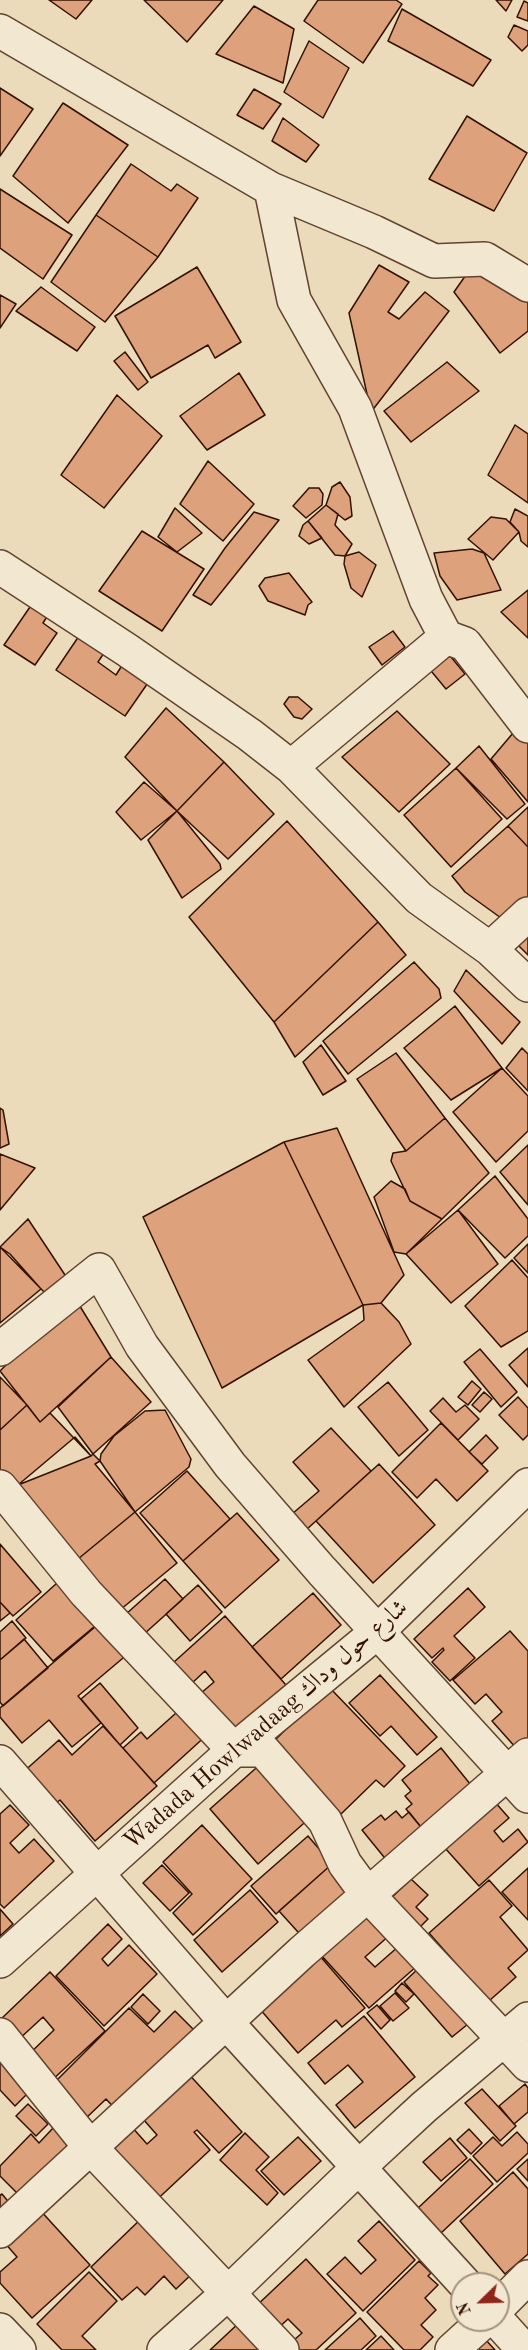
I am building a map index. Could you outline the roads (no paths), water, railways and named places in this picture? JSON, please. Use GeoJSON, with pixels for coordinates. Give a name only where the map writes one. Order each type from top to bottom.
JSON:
{"type":"FeatureCollection","features":[{"type":"Feature","properties":{"kind":"street"},"geometry":{"type":"LineString","coordinates":[[0,30],[271,189],[374,232],[434,261],[485,259],[528,285]]}},
{"type":"Feature","properties":{"kind":"street"},"geometry":{"type":"LineString","coordinates":[[271,189],[294,300],[355,408],[426,599],[446,637],[465,644],[521,704]]}},
{"type":"Feature","properties":{"kind":"street"},"geometry":{"type":"LineString","coordinates":[[0,567],[250,735],[291,767],[419,898],[490,949],[528,985]]}},
{"type":"Feature","properties":{"kind":"street"},"geometry":{"type":"LineString","coordinates":[[291,767],[446,637]]}},
{"type":"Feature","properties":{"kind":"street"},"geometry":{"type":"LineString","coordinates":[[490,949],[528,914]]}},
{"type":"Feature","properties":{"kind":"street"},"geometry":{"type":"LineString","coordinates":[[0,1349],[99,1270],[142,1346],[230,1465],[377,1632],[521,1775],[367,1893],[0,2231]]}},
{"type":"Feature","properties":{"kind":"street","name":"Wadada Howlwadaag شارع حول وداك"},"geometry":{"type":"LineString","coordinates":[[0,1961],[234,1750],[377,1632],[528,1485]]}},
{"type":"Feature","properties":{"kind":"street"},"geometry":{"type":"LineString","coordinates":[[0,1487],[86,1593],[234,1750],[263,1750],[325,1821],[345,1864],[367,1893],[517,2030],[528,2065]]}},
{"type":"Feature","properties":{"kind":"street"},"geometry":{"type":"LineString","coordinates":[[0,1762],[227,2023],[454,2272]]}},
{"type":"Feature","properties":{"kind":"street"},"geometry":{"type":"LineString","coordinates":[[164,2350],[227,2294],[424,2107],[517,2030]]}},
{"type":"Feature","properties":{"kind":"street"},"geometry":{"type":"LineString","coordinates":[[0,2035],[90,2147],[282,2350]]}},
{"type":"Feature","properties":{"kind":"street"},"geometry":{"type":"LineString","coordinates":[[510,2295],[528,2277]]}},
{"type":"Feature","properties":{"kind":"street"},"geometry":{"type":"LineString","coordinates":[[0,2330],[19,2350]]}},
{"type":"Feature","properties":{"kind":"street"},"geometry":{"type":"LineString","coordinates":[[452,2350],[472,2332]]}},
{"type":"Feature","properties":{"kind":"street"},"geometry":{"type":"LineString","coordinates":[[508,2332],[524,2350]]}}]}
